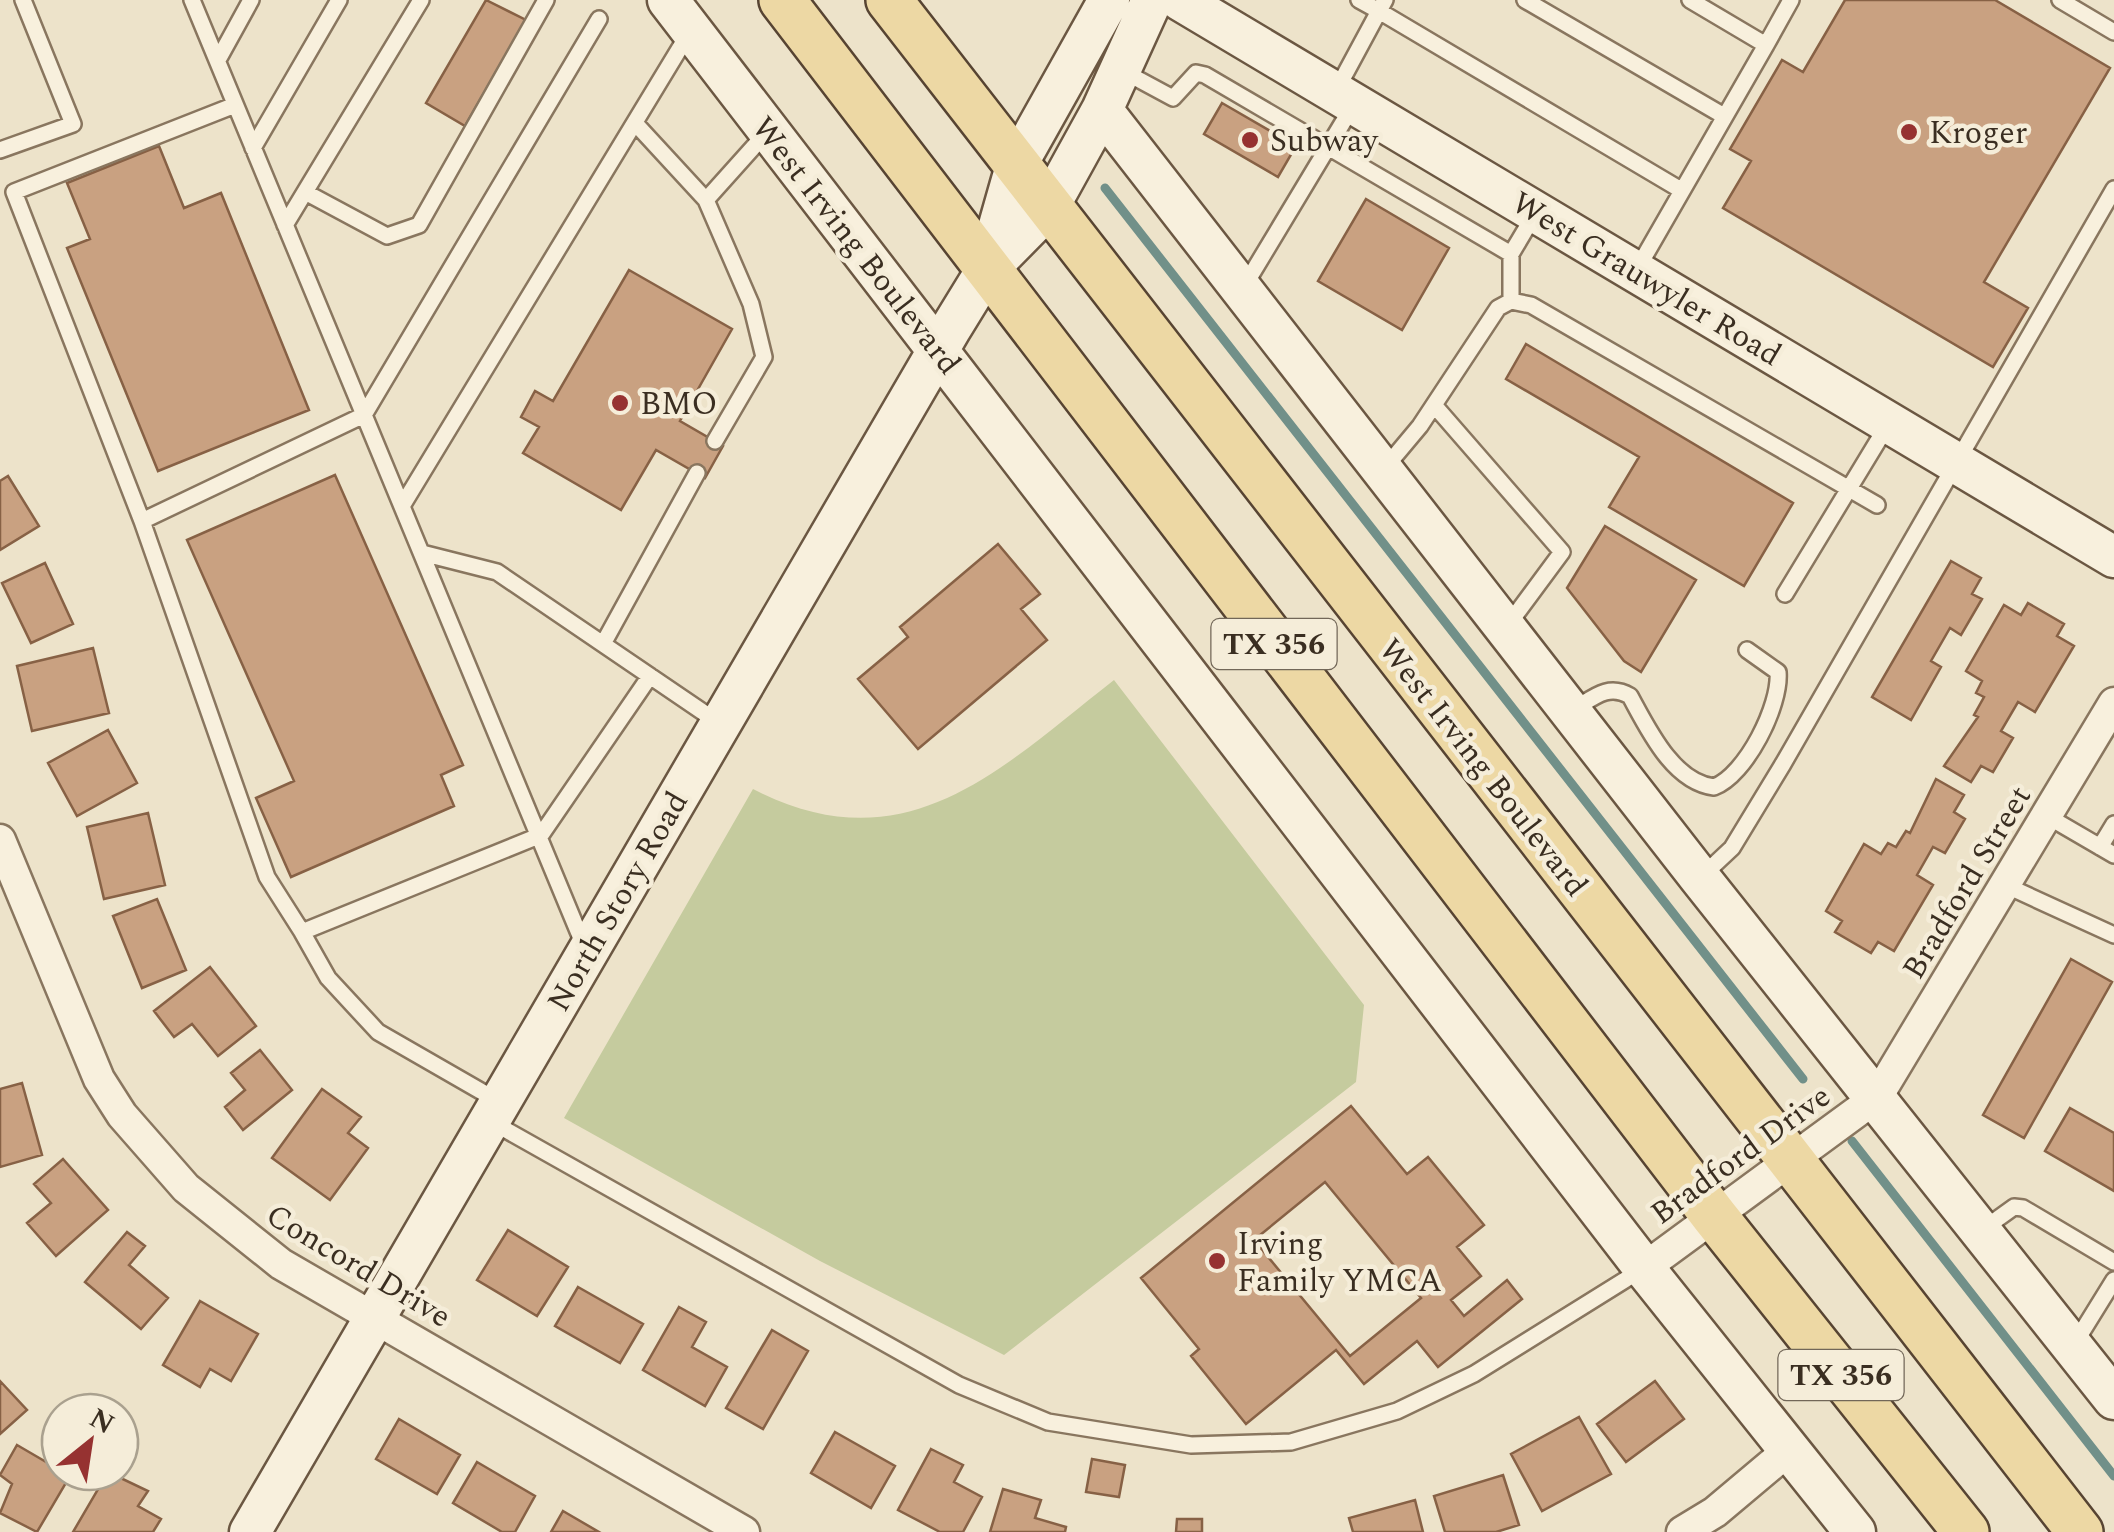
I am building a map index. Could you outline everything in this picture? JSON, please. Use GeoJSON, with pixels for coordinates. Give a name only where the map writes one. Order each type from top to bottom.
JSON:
{"type":"FeatureCollection","features":[{"type":"Feature","properties":{"kind":"main road","name":"TX 356"},"geometry":{"type":"LineString","coordinates":[[782,0],[986,271],[1716,1218],[1966,1532]]}},
{"type":"Feature","properties":{"kind":"main road","name":"West Irving Boulevard"},"geometry":{"type":"LineString","coordinates":[[889,0],[2080,1532]]}},
{"type":"Feature","properties":{"kind":"street","name":"North Story Road"},"geometry":{"type":"LineString","coordinates":[[986,271],[1016,166],[1109,0]]}},
{"type":"Feature","properties":{"kind":"street","name":"North Story Road"},"geometry":{"type":"LineString","coordinates":[[250,1532],[986,271],[1048,208],[1102,110],[1152,0]]}},
{"type":"Feature","properties":{"kind":"street","name":"West Grauwyler Road"},"geometry":{"type":"LineString","coordinates":[[1180,0],[2114,557]]}},
{"type":"Feature","properties":{"kind":"street","name":"West Irving Boulevard"},"geometry":{"type":"LineString","coordinates":[[680,15],[1644,1268],[1855,1532]]}},
{"type":"Feature","properties":{"kind":"street"},"geometry":{"type":"LineString","coordinates":[[1102,110],[1508,626],[1700,878],[2114,1399]]}},
{"type":"Feature","properties":{"kind":"street","name":"Bradford Street"},"geometry":{"type":"LineString","coordinates":[[1877,1097],[2114,703]]}},
{"type":"Feature","properties":{"kind":"street","name":"Concord Drive"},"geometry":{"type":"LineString","coordinates":[[0,840],[85,1050],[122,1115],[186,1188],[237,1233],[281,1264],[744,1532]]}},
{"type":"Feature","properties":{"kind":"street","name":"Bradford Drive"},"geometry":{"type":"LineString","coordinates":[[1644,1268],[1877,1097]]}},
{"type":"Feature","properties":{"kind":"street"},"geometry":{"type":"LineString","coordinates":[[1682,1532],[1715,1512],[1790,1448]]}},
{"type":"Feature","properties":{"kind":"lane"},"geometry":{"type":"LineString","coordinates":[[0,150],[72,124],[23,0]]}},
{"type":"Feature","properties":{"kind":"lane"},"geometry":{"type":"LineString","coordinates":[[192,0],[542,835],[587,952]]}},
{"type":"Feature","properties":{"kind":"lane"},"geometry":{"type":"LineString","coordinates":[[218,60],[251,0]]}},
{"type":"Feature","properties":{"kind":"lane"},"geometry":{"type":"LineString","coordinates":[[254,148],[339,0]]}},
{"type":"Feature","properties":{"kind":"lane"},"geometry":{"type":"LineString","coordinates":[[285,226],[420,0]]}},
{"type":"Feature","properties":{"kind":"lane"},"geometry":{"type":"LineString","coordinates":[[305,192],[386,236],[419,225],[546,0]]}},
{"type":"Feature","properties":{"kind":"lane"},"geometry":{"type":"LineString","coordinates":[[1359,0],[1382,6],[1682,190]]}},
{"type":"Feature","properties":{"kind":"lane"},"geometry":{"type":"LineString","coordinates":[[1525,0],[1724,116]]}},
{"type":"Feature","properties":{"kind":"lane"},"geometry":{"type":"LineString","coordinates":[[1690,0],[1766,45]]}},
{"type":"Feature","properties":{"kind":"lane"},"geometry":{"type":"LineString","coordinates":[[1636,270],[1791,0]]}},
{"type":"Feature","properties":{"kind":"lane"},"geometry":{"type":"LineString","coordinates":[[2060,0],[2114,32]]}},
{"type":"Feature","properties":{"kind":"lane"},"geometry":{"type":"LineString","coordinates":[[1243,289],[1329,146],[1382,6]]}},
{"type":"Feature","properties":{"kind":"lane"},"geometry":{"type":"LineString","coordinates":[[402,506],[635,123],[680,15]]}},
{"type":"Feature","properties":{"kind":"lane"},"geometry":{"type":"LineString","coordinates":[[142,521],[364,415],[599,19]]}},
{"type":"Feature","properties":{"kind":"lane"},"geometry":{"type":"LineString","coordinates":[[1120,70],[1173,98],[1196,73],[1205,75],[1511,254]]}},
{"type":"Feature","properties":{"kind":"lane"},"geometry":{"type":"LineString","coordinates":[[235,105],[14,192],[142,521],[267,877],[328,978],[378,1032],[495,1111],[959,1385],[1048,1422],[1190,1445],[1250,1447],[1291,1442],[1396,1411],[1474,1374],[1644,1268]]}},
{"type":"Feature","properties":{"kind":"lane"},"geometry":{"type":"LineString","coordinates":[[635,123],[706,200],[751,304],[764,357],[715,442]]}},
{"type":"Feature","properties":{"kind":"lane"},"geometry":{"type":"LineString","coordinates":[[706,200],[769,130]]}},
{"type":"Feature","properties":{"kind":"lane"},"geometry":{"type":"LineString","coordinates":[[1700,878],[1732,848],[2114,189]]}},
{"type":"Feature","properties":{"kind":"lane"},"geometry":{"type":"LineString","coordinates":[[1511,301],[1511,254],[1536,212]]}},
{"type":"Feature","properties":{"kind":"lane"},"geometry":{"type":"LineString","coordinates":[[1384,469],[1434,405],[1498,308],[1511,301],[1531,305],[1877,505]]}},
{"type":"Feature","properties":{"kind":"lane"},"geometry":{"type":"LineString","coordinates":[[1434,405],[1562,552],[1508,626]]}},
{"type":"Feature","properties":{"kind":"lane"},"geometry":{"type":"LineString","coordinates":[[1785,594],[1852,490],[1889,423]]}},
{"type":"Feature","properties":{"kind":"lane"},"geometry":{"type":"LineString","coordinates":[[603,644],[696,473]]}},
{"type":"Feature","properties":{"kind":"lane"},"geometry":{"type":"LineString","coordinates":[[422,554],[496,572],[720,724]]}},
{"type":"Feature","properties":{"kind":"lane"},"geometry":{"type":"LineString","coordinates":[[1573,710],[1604,691],[1620,690],[1630,696],[1669,758],[1693,782],[1714,787],[1737,774],[1780,694],[1778,672],[1746,650]]}},
{"type":"Feature","properties":{"kind":"lane"},"geometry":{"type":"LineString","coordinates":[[302,932],[542,835],[650,676]]}},
{"type":"Feature","properties":{"kind":"lane"},"geometry":{"type":"LineString","coordinates":[[2046,816],[2107,851],[2114,824]]}},
{"type":"Feature","properties":{"kind":"lane"},"geometry":{"type":"LineString","coordinates":[[2005,884],[2114,935]]}},
{"type":"Feature","properties":{"kind":"lane"},"geometry":{"type":"LineString","coordinates":[[1982,1230],[2014,1208],[2023,1208],[2114,1262]]}},
{"type":"Feature","properties":{"kind":"lane"},"geometry":{"type":"LineString","coordinates":[[2072,1346],[2114,1280]]}},
{"type":"Feature","properties":{"kind":"green space"},"geometry":{"type":"Polygon","coordinates":[[[1114,680],[1364,1005],[1356,1082],[1004,1355],[820,1261],[564,1118],[753,789],[808,811],[858,818],[904,813],[948,798],[990,774],[1114,680]]]}},
{"type":"Feature","properties":{"kind":"building"},"geometry":{"type":"Polygon","coordinates":[[[486,0],[526,20],[465,126],[426,103],[486,0]]]}},
{"type":"Feature","properties":{"kind":"building"},"geometry":{"type":"Polygon","coordinates":[[[1845,0],[1995,0],[2110,68],[1984,282],[2028,308],[1993,367],[1723,208],[1751,161],[1730,149],[1782,60],[1803,72],[1845,0]]]}},
{"type":"Feature","properties":{"kind":"building","name":"Subway"},"geometry":{"type":"Polygon","coordinates":[[[1222,103],[1296,146],[1278,177],[1204,134],[1222,103]]]}},
{"type":"Feature","properties":{"kind":"building"},"geometry":{"type":"Polygon","coordinates":[[[159,146],[184,208],[221,193],[309,410],[158,471],[67,248],[90,239],[67,183],[159,146]]]}},
{"type":"Feature","properties":{"kind":"building"},"geometry":{"type":"Polygon","coordinates":[[[1366,199],[1449,248],[1402,330],[1318,281],[1366,199]]]}},
{"type":"Feature","properties":{"kind":"building"},"geometry":{"type":"Polygon","coordinates":[[[629,270],[732,329],[680,421],[723,446],[705,478],[656,450],[621,510],[523,453],[539,427],[521,417],[535,391],[553,401],[629,270]]]}},
{"type":"Feature","properties":{"kind":"building"},"geometry":{"type":"Polygon","coordinates":[[[1526,344],[1793,503],[1744,586],[1609,507],[1639,457],[1506,379],[1526,344]]]}},
{"type":"Feature","properties":{"kind":"building"},"geometry":{"type":"Polygon","coordinates":[[[335,475],[463,765],[441,775],[454,806],[291,877],[256,798],[294,781],[187,540],[335,475]]]}},
{"type":"Feature","properties":{"kind":"building"},"geometry":{"type":"Polygon","coordinates":[[[8,476],[39,526],[0,550],[0,481],[8,476]]]}},
{"type":"Feature","properties":{"kind":"building"},"geometry":{"type":"Polygon","coordinates":[[[1605,526],[1696,580],[1641,672],[1624,661],[1567,588],[1605,526]]]}},
{"type":"Feature","properties":{"kind":"building"},"geometry":{"type":"Polygon","coordinates":[[[998,544],[1040,594],[1021,609],[1047,640],[918,749],[858,679],[908,637],[900,627],[998,544]]]}},
{"type":"Feature","properties":{"kind":"building"},"geometry":{"type":"Polygon","coordinates":[[[1951,561],[1981,578],[1972,594],[1982,599],[1961,635],[1950,628],[1931,661],[1941,667],[1911,720],[1872,697],[1951,561]]]}},
{"type":"Feature","properties":{"kind":"building"},"geometry":{"type":"Polygon","coordinates":[[[45,563],[73,624],[31,643],[2,583],[45,563]]]}},
{"type":"Feature","properties":{"kind":"building"},"geometry":{"type":"Polygon","coordinates":[[[2028,603],[2064,624],[2057,636],[2074,646],[2035,712],[2018,702],[2001,731],[2013,738],[1993,772],[1981,766],[1971,782],[1944,766],[1978,717],[1974,715],[1984,697],[1976,693],[1982,681],[1966,671],[2004,605],[2021,615],[2028,603]]]}},
{"type":"Feature","properties":{"kind":"building"},"geometry":{"type":"Polygon","coordinates":[[[93,648],[109,713],[32,731],[17,666],[93,648]]]}},
{"type":"Feature","properties":{"kind":"building"},"geometry":{"type":"Polygon","coordinates":[[[108,730],[137,783],[77,816],[48,763],[108,730]]]}},
{"type":"Feature","properties":{"kind":"building"},"geometry":{"type":"Polygon","coordinates":[[[1936,779],[1964,795],[1954,812],[1965,819],[1945,853],[1933,847],[1917,875],[1933,885],[1894,951],[1878,942],[1871,953],[1835,932],[1842,921],[1826,911],[1864,844],[1881,854],[1888,843],[1896,847],[1906,831],[1910,833],[1936,779]]]}},
{"type":"Feature","properties":{"kind":"building"},"geometry":{"type":"Polygon","coordinates":[[[148,813],[165,885],[104,899],[87,827],[148,813]]]}},
{"type":"Feature","properties":{"kind":"building"},"geometry":{"type":"Polygon","coordinates":[[[157,899],[186,970],[142,988],[113,916],[157,899]]]}},
{"type":"Feature","properties":{"kind":"building"},"geometry":{"type":"Polygon","coordinates":[[[2071,959],[2112,982],[2024,1138],[1983,1115],[2071,959]]]}},
{"type":"Feature","properties":{"kind":"building"},"geometry":{"type":"Polygon","coordinates":[[[210,967],[256,1026],[218,1056],[192,1024],[174,1037],[154,1011],[210,967]]]}},
{"type":"Feature","properties":{"kind":"building"},"geometry":{"type":"Polygon","coordinates":[[[260,1050],[292,1090],[243,1130],[225,1107],[245,1090],[231,1073],[260,1050]]]}},
{"type":"Feature","properties":{"kind":"building"},"geometry":{"type":"Polygon","coordinates":[[[22,1083],[42,1155],[0,1167],[0,1089],[22,1083]]]}},
{"type":"Feature","properties":{"kind":"building"},"geometry":{"type":"Polygon","coordinates":[[[322,1089],[361,1117],[348,1133],[368,1148],[330,1200],[272,1158],[322,1089]]]}},
{"type":"Feature","properties":{"kind":"building","name":"Irving Family YMCA"},"geometry":{"type":"Polygon","coordinates":[[[1351,1106],[1407,1174],[1428,1157],[1484,1225],[1457,1247],[1481,1276],[1451,1300],[1464,1316],[1507,1280],[1522,1299],[1438,1367],[1417,1341],[1364,1384],[1336,1350],[1246,1424],[1191,1356],[1199,1349],[1141,1278],[1351,1106]],[[1325,1182],[1254,1240],[1350,1356],[1421,1298],[1325,1182]]]}},
{"type":"Feature","properties":{"kind":"building"},"geometry":{"type":"Polygon","coordinates":[[[2070,1108],[2114,1133],[2114,1191],[2045,1151],[2070,1108]]]}},
{"type":"Feature","properties":{"kind":"building"},"geometry":{"type":"Polygon","coordinates":[[[63,1159],[108,1210],[56,1256],[27,1223],[51,1203],[34,1184],[63,1159]]]}},
{"type":"Feature","properties":{"kind":"building"},"geometry":{"type":"Polygon","coordinates":[[[508,1230],[568,1267],[537,1316],[477,1280],[508,1230]]]}},
{"type":"Feature","properties":{"kind":"building"},"geometry":{"type":"Polygon","coordinates":[[[127,1232],[145,1246],[129,1265],[168,1298],[141,1329],[85,1282],[127,1232]]]}},
{"type":"Feature","properties":{"kind":"building"},"geometry":{"type":"Polygon","coordinates":[[[578,1287],[643,1324],[620,1363],[555,1326],[578,1287]]]}},
{"type":"Feature","properties":{"kind":"building"},"geometry":{"type":"Polygon","coordinates":[[[200,1301],[258,1334],[231,1381],[210,1369],[200,1387],[163,1365],[200,1301]]]}},
{"type":"Feature","properties":{"kind":"building"},"geometry":{"type":"Polygon","coordinates":[[[679,1307],[706,1322],[692,1347],[727,1367],[705,1406],[643,1370],[679,1307]]]}},
{"type":"Feature","properties":{"kind":"building"},"geometry":{"type":"Polygon","coordinates":[[[772,1330],[808,1351],[763,1429],[726,1408],[772,1330]]]}},
{"type":"Feature","properties":{"kind":"building"},"geometry":{"type":"Polygon","coordinates":[[[0,1381],[27,1410],[0,1434],[0,1381]]]}},
{"type":"Feature","properties":{"kind":"building"},"geometry":{"type":"Polygon","coordinates":[[[1655,1381],[1684,1419],[1626,1462],[1597,1424],[1655,1381]]]}},
{"type":"Feature","properties":{"kind":"building"},"geometry":{"type":"Polygon","coordinates":[[[1579,1417],[1611,1474],[1542,1511],[1511,1454],[1579,1417]]]}},
{"type":"Feature","properties":{"kind":"building"},"geometry":{"type":"Polygon","coordinates":[[[399,1419],[460,1455],[437,1494],[376,1459],[399,1419]]]}},
{"type":"Feature","properties":{"kind":"building"},"geometry":{"type":"Polygon","coordinates":[[[835,1432],[895,1466],[871,1508],[811,1473],[835,1432]]]}},
{"type":"Feature","properties":{"kind":"building"},"geometry":{"type":"Polygon","coordinates":[[[17,1445],[40,1458],[40,1492],[61,1492],[37,1532],[0,1513],[12,1484],[0,1475],[17,1445]]]}},
{"type":"Feature","properties":{"kind":"building"},"geometry":{"type":"Polygon","coordinates":[[[931,1449],[963,1465],[954,1482],[982,1497],[963,1532],[940,1532],[898,1510],[931,1449]]]}},
{"type":"Feature","properties":{"kind":"building"},"geometry":{"type":"Polygon","coordinates":[[[1092,1459],[1125,1465],[1119,1497],[1086,1492],[1092,1459]]]}},
{"type":"Feature","properties":{"kind":"building"},"geometry":{"type":"Polygon","coordinates":[[[477,1462],[535,1496],[515,1532],[502,1532],[453,1503],[477,1462]]]}},
{"type":"Feature","properties":{"kind":"building"},"geometry":{"type":"Polygon","coordinates":[[[1503,1475],[1519,1525],[1496,1532],[1445,1532],[1434,1496],[1503,1475]]]}},
{"type":"Feature","properties":{"kind":"building"},"geometry":{"type":"Polygon","coordinates":[[[140,1487],[148,1491],[138,1506],[161,1519],[153,1532],[73,1532],[96,1492],[140,1492],[140,1487]]]}},
{"type":"Feature","properties":{"kind":"building"},"geometry":{"type":"Polygon","coordinates":[[[1003,1489],[1041,1500],[1035,1518],[1066,1527],[1065,1532],[990,1532],[1003,1489]]]}},
{"type":"Feature","properties":{"kind":"building"},"geometry":{"type":"Polygon","coordinates":[[[1415,1500],[1423,1532],[1353,1532],[1349,1518],[1415,1500]]]}},
{"type":"Feature","properties":{"kind":"building"},"geometry":{"type":"Polygon","coordinates":[[[563,1511],[599,1532],[551,1532],[563,1511]]]}},
{"type":"Feature","properties":{"kind":"building"},"geometry":{"type":"Polygon","coordinates":[[[1177,1519],[1202,1519],[1202,1532],[1176,1532],[1177,1519]]]}},
{"type":"Feature","properties":{"kind":"waterway"},"geometry":{"type":"LineString","coordinates":[[1105,188],[1803,1079]]}},
{"type":"Feature","properties":{"kind":"waterway"},"geometry":{"type":"LineString","coordinates":[[1852,1141],[2114,1476]]}},
{"type":"Feature","properties":{"kind":"place","name":"Kroger"},"geometry":{"type":"Point","coordinates":[1909,132]}},
{"type":"Feature","properties":{"kind":"place","name":"Subway"},"geometry":{"type":"Point","coordinates":[1250,140]}},
{"type":"Feature","properties":{"kind":"place","name":"BMO"},"geometry":{"type":"Point","coordinates":[620,403]}},
{"type":"Feature","properties":{"kind":"place","name":"Irving Family YMCA"},"geometry":{"type":"Point","coordinates":[1217,1261]}}]}
